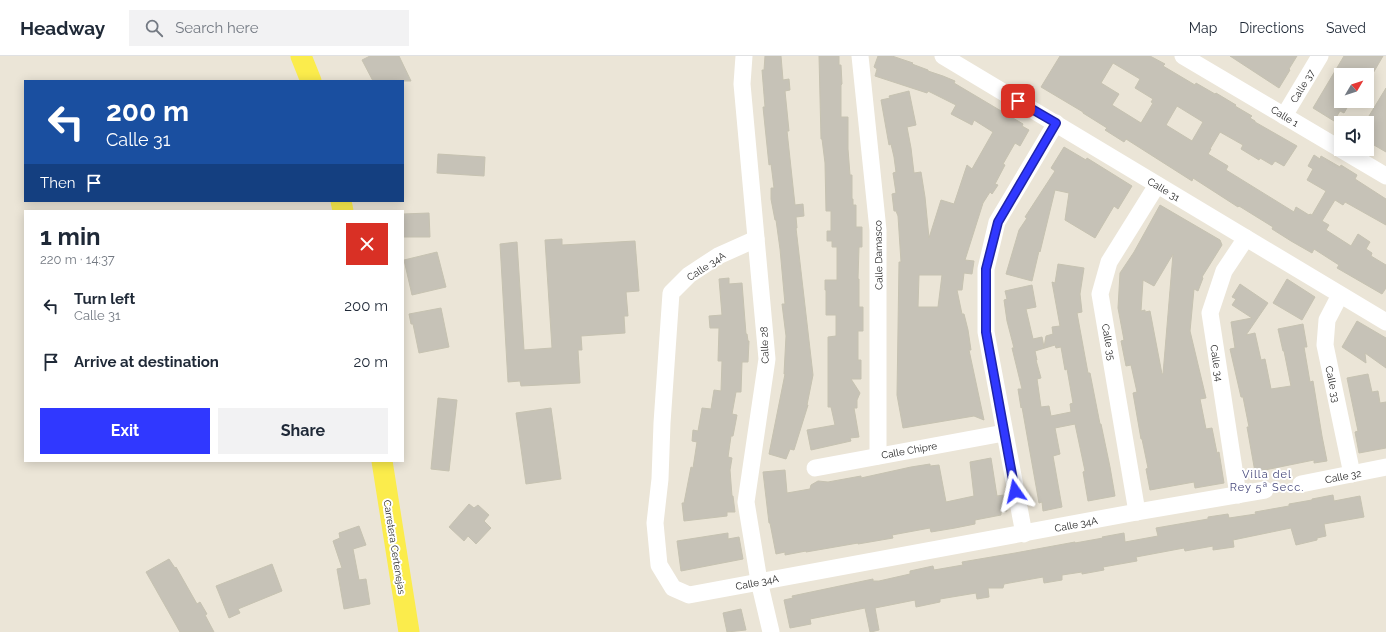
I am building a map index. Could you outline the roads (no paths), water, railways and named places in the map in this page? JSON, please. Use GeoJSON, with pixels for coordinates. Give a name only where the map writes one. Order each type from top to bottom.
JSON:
{"type":"FeatureCollection","features":[{"type":"Feature","properties":{"kind":"main road"},"geometry":{"type":"LineString","coordinates":[[301,56],[311,80]]}},
{"type":"Feature","properties":{"kind":"main road","name":"Carretera Certenejas"},"geometry":{"type":"LineString","coordinates":[[382,462],[409,632]]}},
{"type":"Feature","properties":{"kind":"street","name":"Calle 28"},"geometry":{"type":"LineString","coordinates":[[744,56],[742,84],[766,359],[746,502],[759,581],[771,632]]}},
{"type":"Feature","properties":{"kind":"street","name":"Calle Damasco"},"geometry":{"type":"LineString","coordinates":[[860,56],[878,230],[878,456]]}},
{"type":"Feature","properties":{"kind":"street","name":"Calle 31"},"geometry":{"type":"LineString","coordinates":[[943,56],[1386,322]]}},
{"type":"Feature","properties":{"kind":"street","name":"Calle 1"},"geometry":{"type":"LineString","coordinates":[[1183,56],[1386,176]]}},
{"type":"Feature","properties":{"kind":"street","name":"Calle 37"},"geometry":{"type":"LineString","coordinates":[[1284,116],[1320,56]]}},
{"type":"Feature","properties":{"kind":"street"},"geometry":{"type":"LineString","coordinates":[[1024,534],[986,332],[986,269],[998,222],[1056,123]]}},
{"type":"Feature","properties":{"kind":"street","name":"Calle 35"},"geometry":{"type":"LineString","coordinates":[[1137,512],[1100,294],[1109,262],[1157,184]]}},
{"type":"Feature","properties":{"kind":"street","name":"Calle 34"},"geometry":{"type":"LineString","coordinates":[[1238,494],[1210,314],[1224,270],[1246,238]]}},
{"type":"Feature","properties":{"kind":"street","name":"Calle 34A"},"geometry":{"type":"LineString","coordinates":[[756,239],[718,256],[689,275],[671,293],[662,416],[660,480],[654,523],[659,565],[673,588],[689,595],[1137,512],[1265,490]]}},
{"type":"Feature","properties":{"kind":"street","name":"Calle 33"},"geometry":{"type":"LineString","coordinates":[[1340,295],[1327,320],[1325,345],[1352,474]]}},
{"type":"Feature","properties":{"kind":"street","name":"Calle Chipre"},"geometry":{"type":"LineString","coordinates":[[815,468],[1004,433]]}},
{"type":"Feature","properties":{"kind":"street","name":"Calle 32"},"geometry":{"type":"LineString","coordinates":[[1301,484],[1386,467]]}},
{"type":"Feature","properties":{"kind":"district","name":"Villa del Rey 5ª Secc."},"geometry":{"type":"Point","coordinates":[1267,480]}}]}
